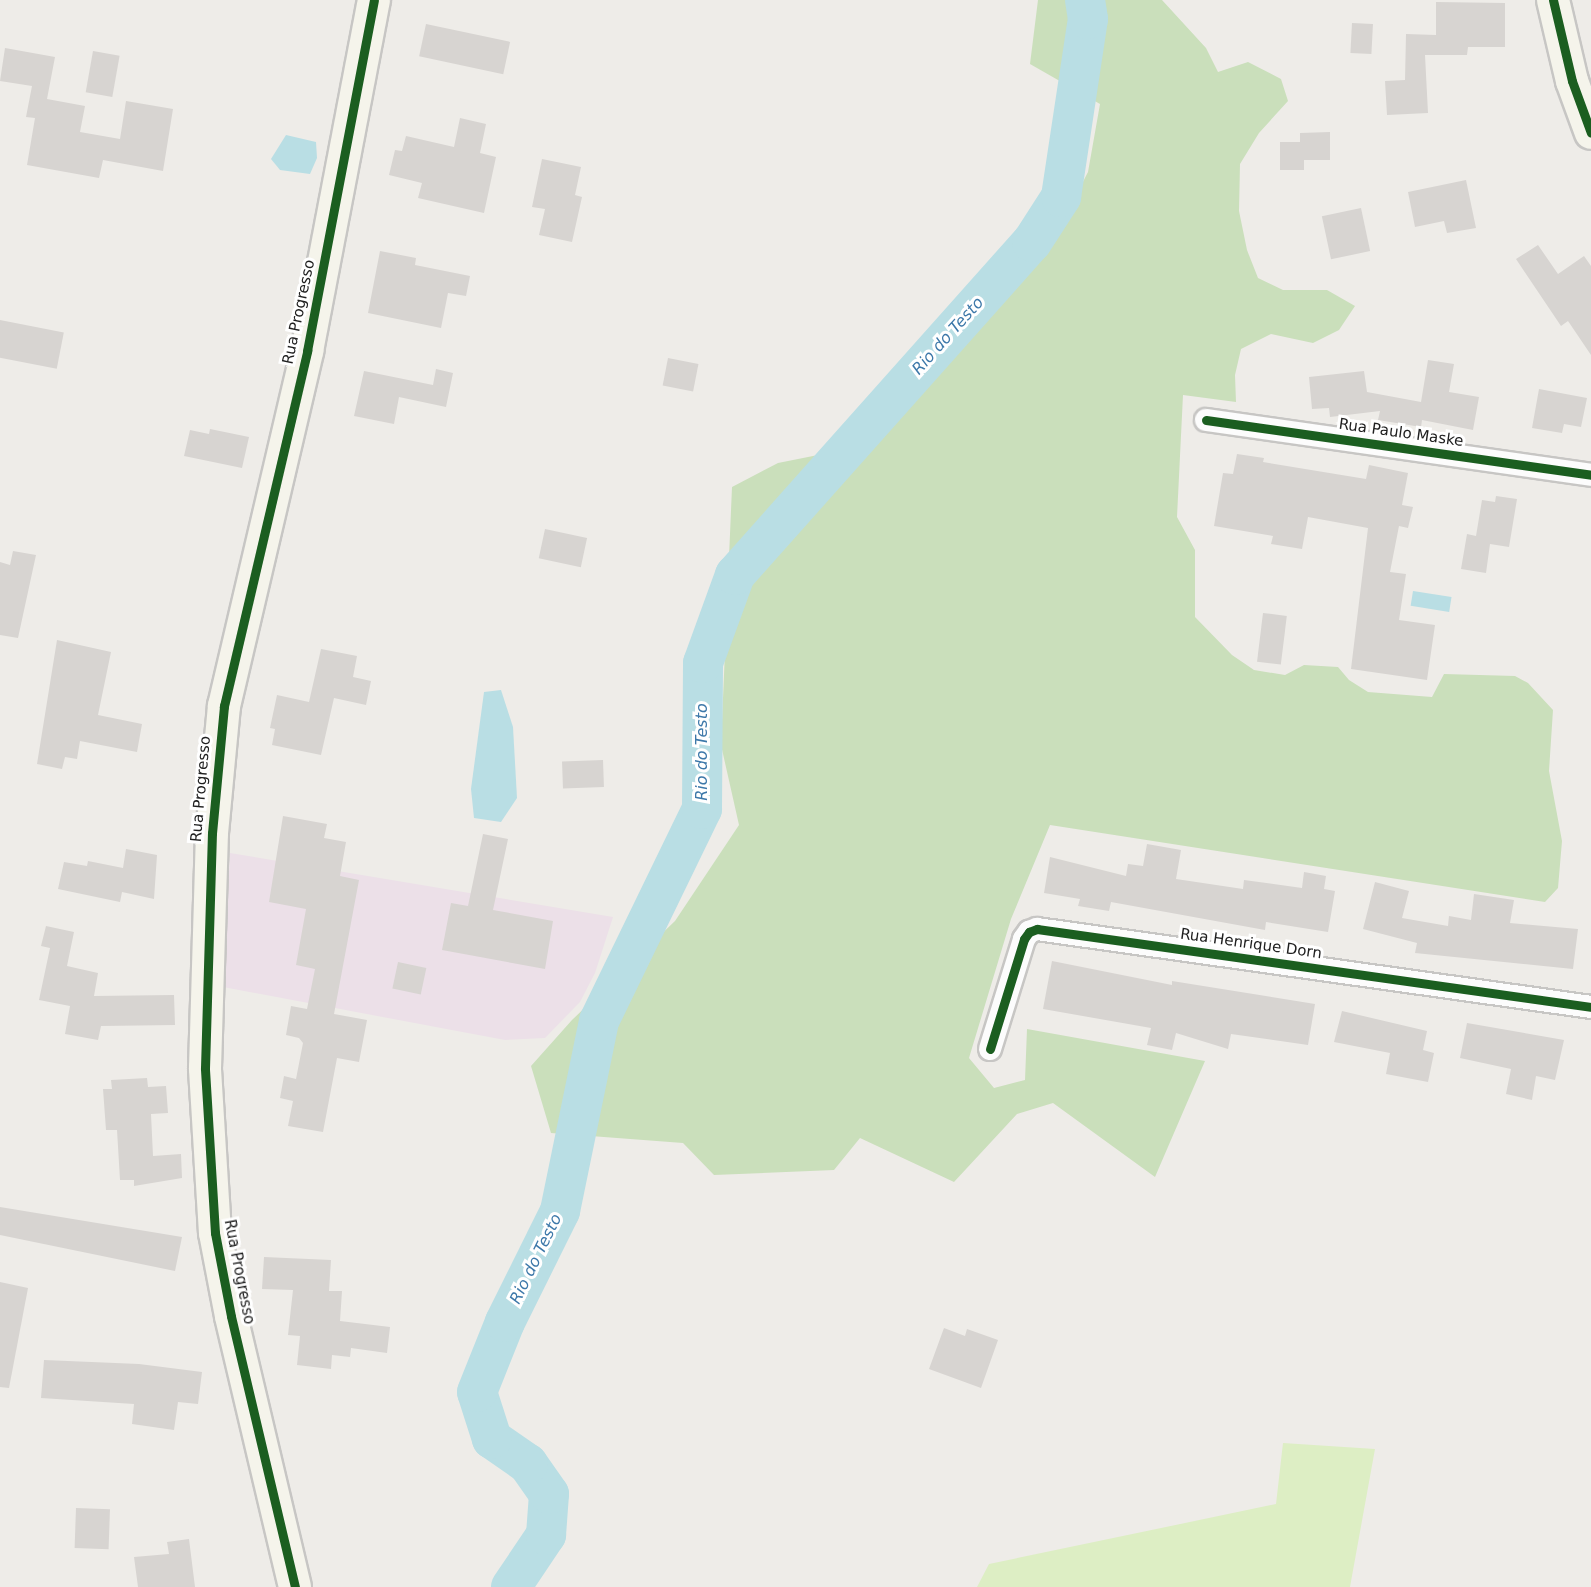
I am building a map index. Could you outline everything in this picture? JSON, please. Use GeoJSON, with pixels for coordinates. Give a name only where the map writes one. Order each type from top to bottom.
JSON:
{"type":"FeatureCollection","features":[{"type":"Feature","properties":{"kind":"street","name":"Rua Progresso"},"geometry":{"type":"LineString","coordinates":[[295,1587],[231,1316],[215,1233],[205,1068],[212,833],[224,706],[308,345],[374,0]]}},
{"type":"Feature","properties":{"kind":"street"},"geometry":{"type":"LineString","coordinates":[[1553,0],[1582,82],[1591,133]]}},
{"type":"Feature","properties":{"kind":"street","name":"Rua Paulo Maske"},"geometry":{"type":"LineString","coordinates":[[1206,420],[1591,475]]}},
{"type":"Feature","properties":{"kind":"street","name":"Rua Henrique Dorn"},"geometry":{"type":"LineString","coordinates":[[990,1049],[1024,939],[1029,932],[1037,929],[1591,1007]]}},
{"type":"Feature","properties":{"kind":"shaded area"},"geometry":{"type":"Polygon","coordinates":[[[230,853],[613,917],[595,973],[580,1002],[545,1038],[505,1040],[223,987],[230,853]]]}},
{"type":"Feature","properties":{"kind":"green space"},"geometry":{"type":"Polygon","coordinates":[[[1038,0],[1162,0],[1206,48],[1218,72],[1248,62],[1281,79],[1288,101],[1259,133],[1240,164],[1239,211],[1247,250],[1258,278],[1283,290],[1327,290],[1355,306],[1339,330],[1313,343],[1271,334],[1241,349],[1235,375],[1236,402],[1183,395],[1177,517],[1195,550],[1195,617],[1232,655],[1254,670],[1285,675],[1304,665],[1338,667],[1349,680],[1368,692],[1432,697],[1444,674],[1515,676],[1528,683],[1553,710],[1549,771],[1562,841],[1558,888],[1545,902],[1050,825],[1011,919],[969,1058],[994,1088],[1025,1080],[1027,1029],[1205,1061],[1155,1177],[1053,1103],[1017,1114],[954,1182],[860,1138],[834,1170],[714,1175],[683,1143],[551,1133],[531,1066],[572,1020],[675,921],[739,825],[721,745],[732,487],[778,463],[873,444],[981,320],[1048,250],[1088,172],[1100,104],[1030,64],[1038,0]]]}},
{"type":"Feature","properties":{"kind":"green space"},"geometry":{"type":"Polygon","coordinates":[[[1283,1443],[1375,1449],[1350,1587],[977,1587],[989,1564],[1276,1504],[1283,1443]]]}},
{"type":"Feature","properties":{"kind":"water"},"geometry":{"type":"Polygon","coordinates":[[[286,135],[316,142],[317,158],[310,174],[280,170],[271,159],[286,135]]]}},
{"type":"Feature","properties":{"kind":"water"},"geometry":{"type":"Polygon","coordinates":[[[1413,591],[1452,597],[1449,612],[1411,606],[1413,591]]]}},
{"type":"Feature","properties":{"kind":"water"},"geometry":{"type":"Polygon","coordinates":[[[501,690],[513,727],[517,798],[501,822],[474,818],[471,789],[484,692],[501,690]]]}},
{"type":"Feature","properties":{"kind":"building"},"geometry":{"type":"Polygon","coordinates":[[[1436,2],[1505,3],[1505,47],[1468,47],[1467,55],[1425,55],[1428,113],[1387,115],[1385,81],[1405,80],[1406,34],[1436,35],[1436,2]]]}},
{"type":"Feature","properties":{"kind":"building"},"geometry":{"type":"Polygon","coordinates":[[[1352,23],[1373,24],[1371,54],[1350,53],[1352,23]]]}},
{"type":"Feature","properties":{"kind":"building"},"geometry":{"type":"Polygon","coordinates":[[[426,24],[510,42],[503,74],[419,56],[426,24]]]}},
{"type":"Feature","properties":{"kind":"building"},"geometry":{"type":"Polygon","coordinates":[[[5,48],[55,57],[47,99],[85,106],[80,132],[120,139],[126,101],[173,109],[163,171],[103,160],[99,178],[27,165],[35,118],[26,117],[32,86],[0,81],[5,48]]]}},
{"type":"Feature","properties":{"kind":"building"},"geometry":{"type":"Polygon","coordinates":[[[93,51],[120,56],[112,97],[86,92],[93,51]]]}},
{"type":"Feature","properties":{"kind":"building"},"geometry":{"type":"Polygon","coordinates":[[[460,118],[486,124],[480,153],[496,157],[484,213],[418,198],[422,183],[389,175],[395,150],[402,151],[406,136],[454,147],[460,118]]]}},
{"type":"Feature","properties":{"kind":"building"},"geometry":{"type":"Polygon","coordinates":[[[1330,132],[1330,160],[1304,160],[1304,170],[1280,170],[1280,142],[1300,142],[1300,133],[1330,132]]]}},
{"type":"Feature","properties":{"kind":"building"},"geometry":{"type":"Polygon","coordinates":[[[542,159],[581,167],[575,195],[582,197],[572,242],[539,235],[545,209],[532,207],[542,159]]]}},
{"type":"Feature","properties":{"kind":"building"},"geometry":{"type":"Polygon","coordinates":[[[1466,180],[1476,228],[1447,233],[1444,221],[1415,227],[1408,192],[1466,180]]]}},
{"type":"Feature","properties":{"kind":"building"},"geometry":{"type":"Polygon","coordinates":[[[1361,208],[1370,251],[1331,259],[1322,216],[1361,208]]]}},
{"type":"Feature","properties":{"kind":"building"},"geometry":{"type":"Polygon","coordinates":[[[1538,245],[1558,274],[1584,256],[1591,266],[1591,355],[1568,321],[1561,326],[1516,259],[1538,245]]]}},
{"type":"Feature","properties":{"kind":"building"},"geometry":{"type":"Polygon","coordinates":[[[380,251],[416,258],[415,265],[470,276],[466,296],[448,293],[441,328],[368,313],[380,251]]]}},
{"type":"Feature","properties":{"kind":"building"},"geometry":{"type":"Polygon","coordinates":[[[0,320],[64,332],[57,369],[0,358],[0,320]]]}},
{"type":"Feature","properties":{"kind":"building"},"geometry":{"type":"Polygon","coordinates":[[[668,358],[698,364],[693,391],[663,385],[668,358]]]}},
{"type":"Feature","properties":{"kind":"building"},"geometry":{"type":"Polygon","coordinates":[[[1428,360],[1454,364],[1449,392],[1479,397],[1473,430],[1422,420],[1421,427],[1378,420],[1380,411],[1330,417],[1329,408],[1312,409],[1309,377],[1364,371],[1367,392],[1421,402],[1428,360]]]}},
{"type":"Feature","properties":{"kind":"building"},"geometry":{"type":"Polygon","coordinates":[[[436,369],[453,373],[446,407],[399,397],[394,424],[354,416],[364,371],[433,385],[436,369]]]}},
{"type":"Feature","properties":{"kind":"building"},"geometry":{"type":"Polygon","coordinates":[[[1539,389],[1587,398],[1581,427],[1564,424],[1562,433],[1532,428],[1539,389]]]}},
{"type":"Feature","properties":{"kind":"building"},"geometry":{"type":"Polygon","coordinates":[[[210,429],[249,437],[242,468],[184,456],[190,430],[209,434],[210,429]]]}},
{"type":"Feature","properties":{"kind":"building"},"geometry":{"type":"Polygon","coordinates":[[[1237,454],[1264,458],[1263,462],[1366,479],[1369,465],[1408,473],[1402,505],[1413,507],[1408,528],[1399,526],[1390,572],[1406,574],[1399,620],[1435,625],[1427,680],[1351,669],[1368,528],[1308,517],[1302,549],[1271,544],[1273,536],[1214,526],[1223,473],[1233,474],[1237,454]]]}},
{"type":"Feature","properties":{"kind":"building"},"geometry":{"type":"Polygon","coordinates":[[[1496,496],[1517,499],[1509,547],[1490,544],[1486,573],[1461,569],[1467,534],[1476,536],[1482,500],[1495,502],[1496,496]]]}},
{"type":"Feature","properties":{"kind":"building"},"geometry":{"type":"Polygon","coordinates":[[[545,529],[587,538],[581,567],[539,558],[545,529]]]}},
{"type":"Feature","properties":{"kind":"building"},"geometry":{"type":"Polygon","coordinates":[[[13,551],[36,555],[18,638],[0,635],[0,562],[10,565],[13,551]]]}},
{"type":"Feature","properties":{"kind":"building"},"geometry":{"type":"Polygon","coordinates":[[[1263,613],[1287,616],[1281,665],[1257,662],[1263,613]]]}},
{"type":"Feature","properties":{"kind":"building"},"geometry":{"type":"Polygon","coordinates":[[[57,640],[111,652],[98,715],[142,724],[137,752],[80,741],[77,759],[65,757],[62,769],[37,764],[57,640]]]}},
{"type":"Feature","properties":{"kind":"building"},"geometry":{"type":"Polygon","coordinates":[[[321,649],[357,656],[353,677],[371,681],[366,705],[334,698],[321,755],[272,745],[275,729],[270,728],[277,695],[309,702],[321,649]]]}},
{"type":"Feature","properties":{"kind":"building"},"geometry":{"type":"Polygon","coordinates":[[[603,760],[604,787],[563,788],[562,761],[603,760]]]}},
{"type":"Feature","properties":{"kind":"building"},"geometry":{"type":"Polygon","coordinates":[[[283,816],[327,824],[324,838],[346,842],[340,876],[359,880],[334,1014],[367,1020],[359,1062],[337,1058],[323,1132],[288,1126],[293,1101],[280,1098],[284,1076],[296,1079],[303,1043],[299,1038],[286,1035],[291,1006],[307,1009],[315,969],[296,965],[306,909],[269,902],[283,816]]]}},
{"type":"Feature","properties":{"kind":"building"},"geometry":{"type":"Polygon","coordinates":[[[483,834],[508,839],[493,910],[553,921],[545,969],[442,950],[451,903],[468,906],[483,834]]]}},
{"type":"Feature","properties":{"kind":"building"},"geometry":{"type":"Polygon","coordinates":[[[1147,844],[1181,850],[1176,879],[1243,889],[1244,880],[1302,888],[1304,872],[1326,876],[1324,889],[1335,891],[1328,932],[1266,922],[1265,930],[1111,902],[1109,911],[1078,906],[1080,899],[1044,893],[1050,857],[1126,876],[1128,864],[1143,866],[1147,844]]]}},
{"type":"Feature","properties":{"kind":"building"},"geometry":{"type":"Polygon","coordinates":[[[126,849],[157,855],[154,899],[122,892],[120,902],[58,889],[64,862],[87,866],[88,861],[123,868],[126,849]]]}},
{"type":"Feature","properties":{"kind":"building"},"geometry":{"type":"Polygon","coordinates":[[[1375,882],[1409,891],[1402,918],[1448,926],[1449,916],[1471,920],[1474,894],[1514,900],[1510,923],[1578,929],[1573,969],[1415,953],[1417,943],[1363,929],[1375,882]]]}},
{"type":"Feature","properties":{"kind":"building"},"geometry":{"type":"Polygon","coordinates":[[[46,926],[74,932],[67,966],[98,973],[94,996],[174,995],[175,1025],[101,1026],[98,1040],[65,1034],[70,1006],[39,1000],[50,948],[41,946],[46,926]]]}},
{"type":"Feature","properties":{"kind":"building"},"geometry":{"type":"Polygon","coordinates":[[[1052,961],[1172,985],[1172,981],[1315,1004],[1308,1045],[1231,1034],[1228,1049],[1176,1033],[1172,1050],[1147,1045],[1151,1028],[1043,1009],[1052,961]]]}},
{"type":"Feature","properties":{"kind":"building"},"geometry":{"type":"Polygon","coordinates":[[[398,962],[426,968],[421,994],[392,988],[398,962]]]}},
{"type":"Feature","properties":{"kind":"building"},"geometry":{"type":"Polygon","coordinates":[[[1342,1011],[1427,1031],[1423,1050],[1434,1053],[1428,1082],[1386,1074],[1390,1053],[1334,1042],[1342,1011]]]}},
{"type":"Feature","properties":{"kind":"building"},"geometry":{"type":"Polygon","coordinates":[[[1467,1023],[1564,1040],[1555,1080],[1536,1076],[1532,1100],[1506,1094],[1511,1069],[1460,1058],[1467,1023]]]}},
{"type":"Feature","properties":{"kind":"building"},"geometry":{"type":"Polygon","coordinates":[[[147,1078],[148,1087],[166,1086],[168,1113],[151,1114],[153,1156],[181,1154],[182,1178],[134,1186],[134,1180],[120,1180],[117,1130],[106,1130],[103,1089],[112,1089],[111,1080],[147,1078]]]}},
{"type":"Feature","properties":{"kind":"building"},"geometry":{"type":"Polygon","coordinates":[[[0,1207],[182,1237],[175,1271],[0,1235],[0,1207]]]}},
{"type":"Feature","properties":{"kind":"building"},"geometry":{"type":"Polygon","coordinates":[[[264,1257],[331,1260],[329,1291],[342,1291],[340,1321],[390,1327],[387,1353],[351,1348],[350,1357],[332,1355],[331,1369],[297,1365],[300,1336],[288,1335],[293,1290],[262,1289],[264,1257]]]}},
{"type":"Feature","properties":{"kind":"building"},"geometry":{"type":"Polygon","coordinates":[[[0,1282],[28,1288],[9,1388],[0,1387],[0,1282]]]}},
{"type":"Feature","properties":{"kind":"building"},"geometry":{"type":"Polygon","coordinates":[[[944,1328],[965,1336],[967,1329],[998,1340],[981,1388],[929,1369],[944,1328]]]}},
{"type":"Feature","properties":{"kind":"building"},"geometry":{"type":"Polygon","coordinates":[[[44,1360],[139,1364],[202,1372],[198,1404],[178,1402],[174,1430],[132,1424],[134,1404],[41,1398],[44,1360]]]}},
{"type":"Feature","properties":{"kind":"building"},"geometry":{"type":"Polygon","coordinates":[[[76,1508],[110,1509],[109,1549],[75,1548],[76,1508]]]}},
{"type":"Feature","properties":{"kind":"building"},"geometry":{"type":"Polygon","coordinates":[[[189,1539],[195,1587],[138,1587],[134,1557],[169,1554],[167,1542],[189,1539]]]}},
{"type":"Feature","properties":{"kind":"waterway","name":"Rio do Testo"},"geometry":{"type":"LineString","coordinates":[[511,1587],[546,1535],[549,1494],[528,1464],[492,1439],[477,1392],[505,1322],[560,1211],[599,1021],[702,809],[703,663],[735,575],[1032,242],[1061,197],[1088,19],[1085,0]]}},
{"type":"Feature","properties":{"kind":"cycle path"},"geometry":{"type":"LineString","coordinates":[[295,1587],[231,1316],[215,1233],[205,1068],[212,833],[224,706],[307,351],[374,0]]}},
{"type":"Feature","properties":{"kind":"cycle path"},"geometry":{"type":"LineString","coordinates":[[1553,0],[1572,81],[1591,133]]}},
{"type":"Feature","properties":{"kind":"cycle path"},"geometry":{"type":"LineString","coordinates":[[1206,420],[1591,475]]}},
{"type":"Feature","properties":{"kind":"cycle path"},"geometry":{"type":"LineString","coordinates":[[990,1049],[1024,939],[1029,932],[1037,929],[1591,1007]]}}]}
